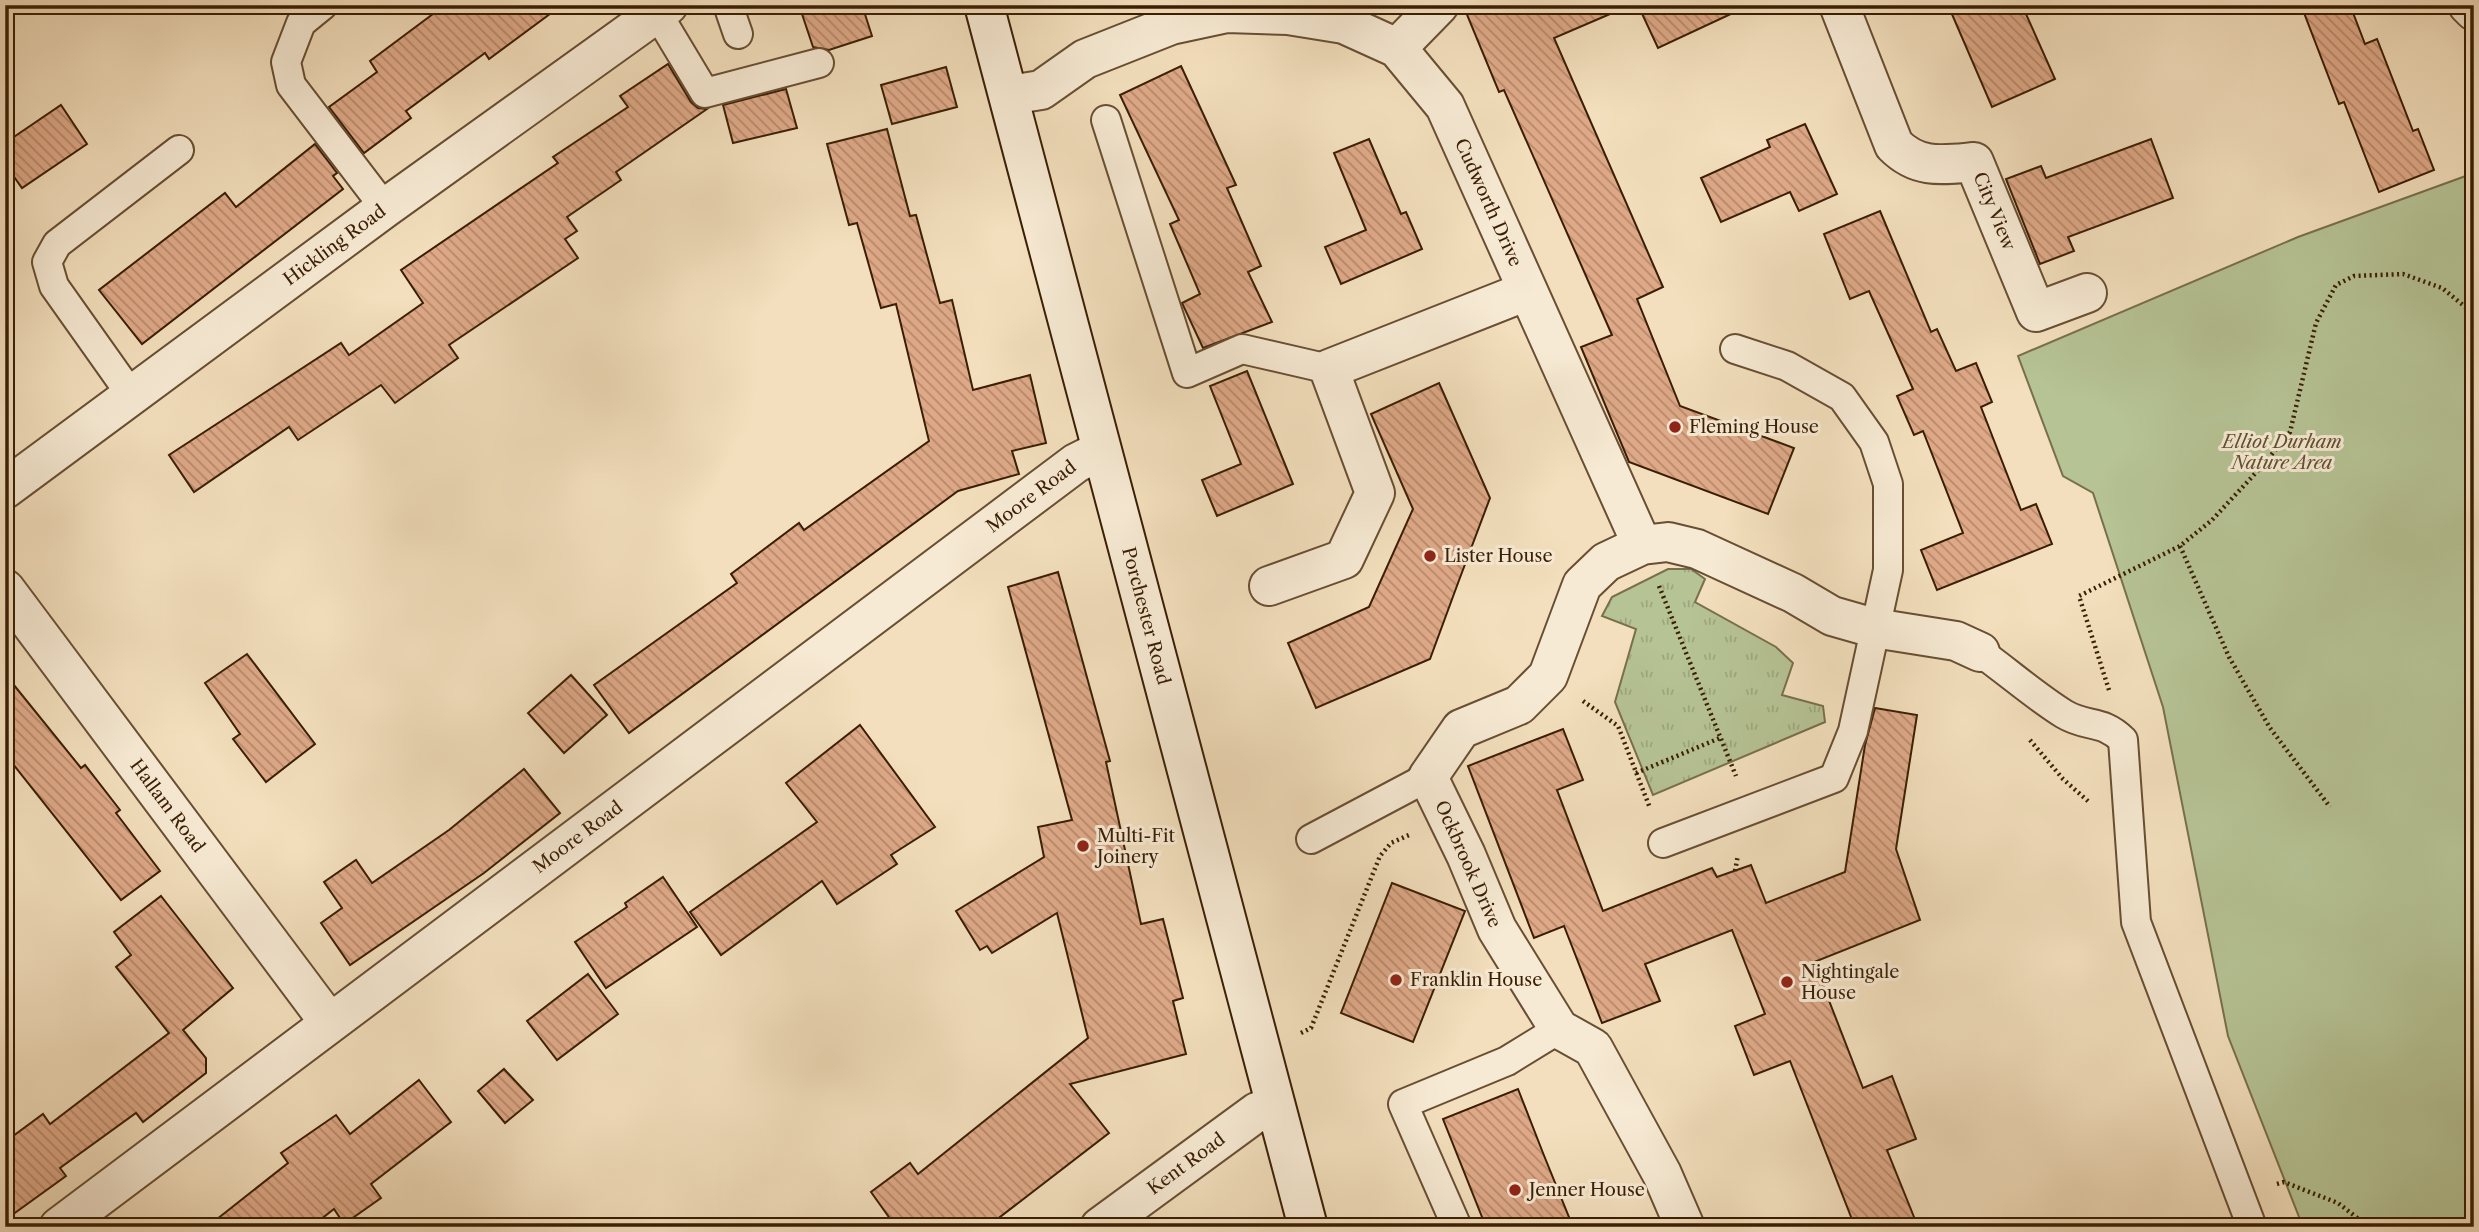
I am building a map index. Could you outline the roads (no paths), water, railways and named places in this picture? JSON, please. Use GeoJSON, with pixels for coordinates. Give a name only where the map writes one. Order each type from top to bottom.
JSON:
{"type":"FeatureCollection","features":[{"type":"Feature","properties":{"kind":"street","name":"Porchester Road"},"geometry":{"type":"LineString","coordinates":[[984,5],[1100,451],[1264,1049],[1275,1105],[1308,1227]]}},
{"type":"Feature","properties":{"kind":"street"},"geometry":{"type":"LineString","coordinates":[[1397,48],[1439,5]]}},
{"type":"Feature","properties":{"kind":"street","name":"City View"},"geometry":{"type":"LineString","coordinates":[[1839,5],[1853,74],[1894,145],[1909,160],[1945,165],[1974,162],[2036,312],[2094,291]]}},
{"type":"Feature","properties":{"kind":"street"},"geometry":{"type":"LineString","coordinates":[[2468,5],[2474,11]]}},
{"type":"Feature","properties":{"kind":"street","name":"Hickling Road"},"geometry":{"type":"LineString","coordinates":[[5,489],[385,208],[662,9]]}},
{"type":"Feature","properties":{"kind":"street","name":"Cudworth Drive"},"geometry":{"type":"LineString","coordinates":[[1009,95],[1041,90],[1085,59],[1168,15],[1289,10],[1344,24],[1397,48],[1454,101],[1527,291]]}},
{"type":"Feature","properties":{"kind":"street"},"geometry":{"type":"LineString","coordinates":[[1269,586],[1344,558],[1375,493],[1329,369],[1527,291],[1642,545]]}},
{"type":"Feature","properties":{"kind":"street","name":"Moore Road"},"geometry":{"type":"LineString","coordinates":[[59,1227],[1076,463],[1100,451]]}},
{"type":"Feature","properties":{"kind":"street"},"geometry":{"type":"LineString","coordinates":[[1428,777],[1461,729],[1519,705],[1548,676],[1582,585],[1606,562],[1642,545],[1668,542],[1697,549],[1793,593],[1832,616],[1874,628],[1956,641],[1980,652]]}},
{"type":"Feature","properties":{"kind":"street","name":"Hallam Road"},"geometry":{"type":"LineString","coordinates":[[5,589],[329,1022]]}},
{"type":"Feature","properties":{"kind":"street","name":"Ockbrook Drive"},"geometry":{"type":"LineString","coordinates":[[1428,777],[1497,929],[1559,1029],[1594,1048],[1662,1174],[1685,1227]]}},
{"type":"Feature","properties":{"kind":"street","name":"Kent Road"},"geometry":{"type":"LineString","coordinates":[[1100,1227],[1257,1112],[1275,1105]]}},
{"type":"Feature","properties":{"kind":"lane"},"geometry":{"type":"LineString","coordinates":[[323,5],[301,23],[286,62],[290,85],[385,208]]}},
{"type":"Feature","properties":{"kind":"lane"},"geometry":{"type":"LineString","coordinates":[[727,5],[738,34]]}},
{"type":"Feature","properties":{"kind":"lane"},"geometry":{"type":"LineString","coordinates":[[662,9],[705,93],[819,64]]}},
{"type":"Feature","properties":{"kind":"lane"},"geometry":{"type":"LineString","coordinates":[[1106,120],[1187,373],[1242,349],[1329,369]]}},
{"type":"Feature","properties":{"kind":"lane"},"geometry":{"type":"LineString","coordinates":[[132,396],[54,286],[47,262],[57,244],[179,149]]}},
{"type":"Feature","properties":{"kind":"lane"},"geometry":{"type":"LineString","coordinates":[[1663,843],[1749,808],[1834,778],[1853,731],[1888,570],[1888,484],[1874,442],[1842,397],[1787,366],[1735,349]]}},
{"type":"Feature","properties":{"kind":"lane"},"geometry":{"type":"LineString","coordinates":[[1980,652],[2065,715],[2087,723],[2109,726],[2123,740],[2136,922],[2252,1227]]}},
{"type":"Feature","properties":{"kind":"lane"},"geometry":{"type":"LineString","coordinates":[[1311,839],[1428,777]]}},
{"type":"Feature","properties":{"kind":"lane"},"geometry":{"type":"LineString","coordinates":[[1457,1227],[1403,1104],[1507,1061],[1559,1029]]}},
{"type":"Feature","properties":{"kind":"place","name":"Fleming House"},"geometry":{"type":"Point","coordinates":[1675,427]}},
{"type":"Feature","properties":{"kind":"place","name":"Lister House"},"geometry":{"type":"Point","coordinates":[1430,556]}},
{"type":"Feature","properties":{"kind":"place","name":"Multi-Fit Joinery"},"geometry":{"type":"Point","coordinates":[1083,846]}},
{"type":"Feature","properties":{"kind":"place","name":"Franklin House"},"geometry":{"type":"Point","coordinates":[1396,980]}},
{"type":"Feature","properties":{"kind":"place","name":"Nightingale House"},"geometry":{"type":"Point","coordinates":[1787,982]}},
{"type":"Feature","properties":{"kind":"place","name":"Jenner House"},"geometry":{"type":"Point","coordinates":[1515,1190]}},
{"type":"Feature","properties":{"kind":"park label","name":"Elliot Durham Nature Area"},"geometry":{"type":"Point","coordinates":[2282,452]}}]}
